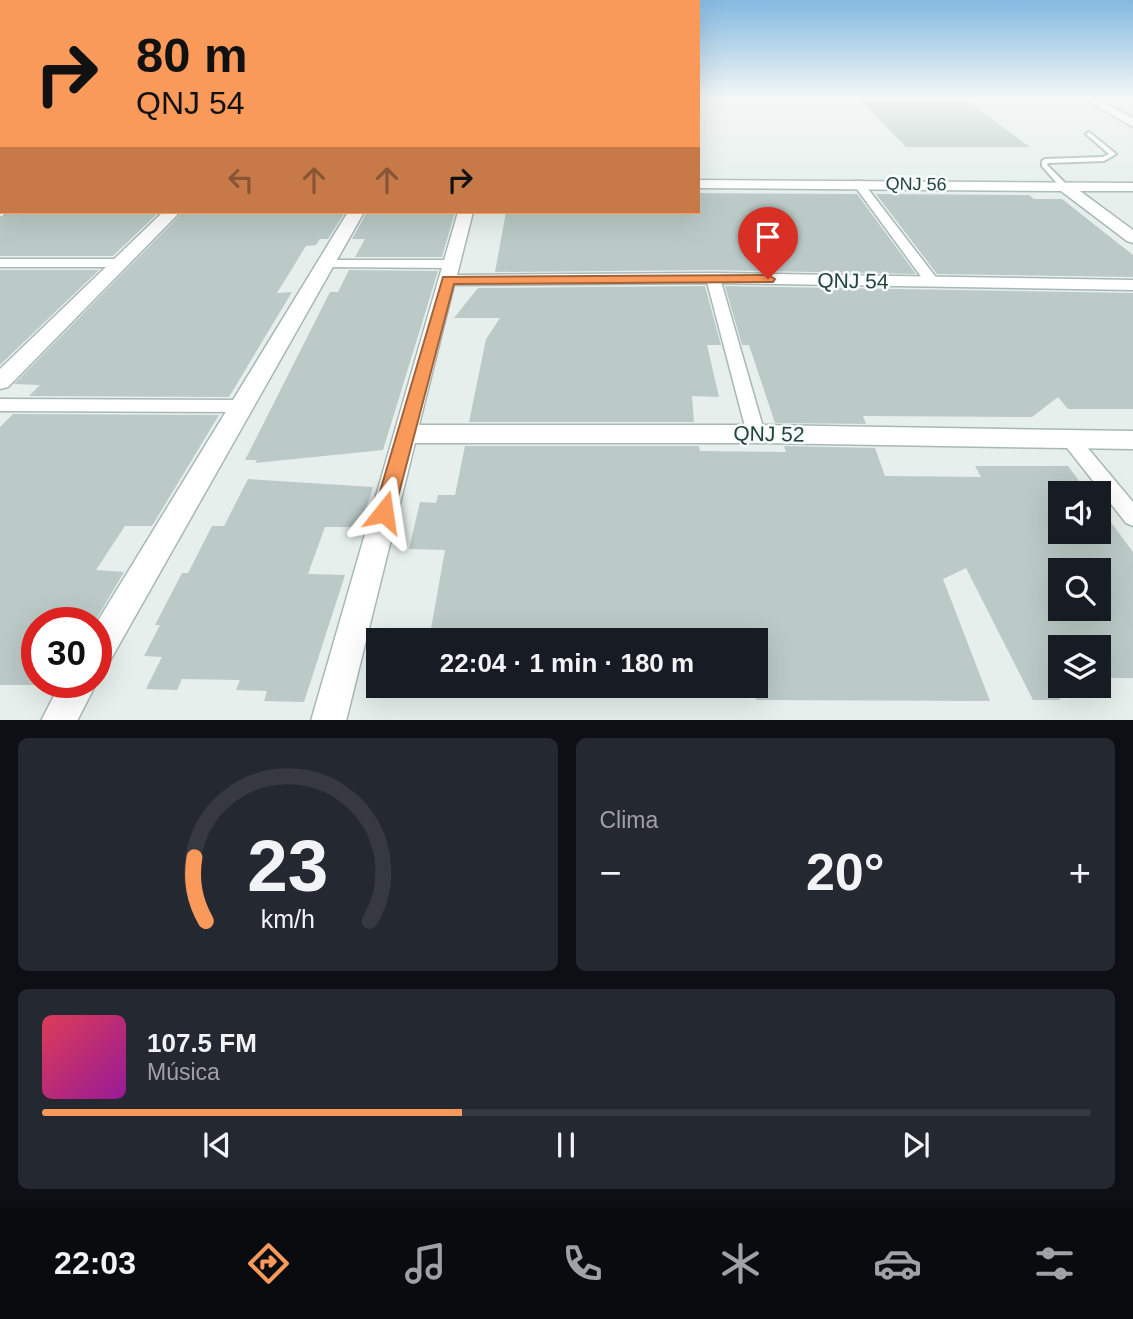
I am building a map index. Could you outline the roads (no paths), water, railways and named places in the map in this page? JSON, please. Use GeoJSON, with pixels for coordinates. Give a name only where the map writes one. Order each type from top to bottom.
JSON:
{"type":"FeatureCollection","features":[{"type":"Feature","properties":{"kind":"street"},"geometry":{"type":"LineString","coordinates":[[858,183],[933,283]]}},
{"type":"Feature","properties":{"kind":"street","name":"QNJ 56"},"geometry":{"type":"LineString","coordinates":[[700,184],[1133,187]]}},
{"type":"Feature","properties":{"kind":"street"},"geometry":{"type":"LineString","coordinates":[[1065,187],[1133,238]]}},
{"type":"Feature","properties":{"kind":"street"},"geometry":{"type":"LineString","coordinates":[[0,382],[171,214]]}},
{"type":"Feature","properties":{"kind":"street"},"geometry":{"type":"LineString","coordinates":[[112,628],[355,214]]}},
{"type":"Feature","properties":{"kind":"street"},"geometry":{"type":"LineString","coordinates":[[328,720],[464,214]]}},
{"type":"Feature","properties":{"kind":"street"},"geometry":{"type":"LineString","coordinates":[[0,263],[119,263]]}},
{"type":"Feature","properties":{"kind":"street"},"geometry":{"type":"LineString","coordinates":[[327,264],[450,272]]}},
{"type":"Feature","properties":{"kind":"street","name":"QNJ 54"},"geometry":{"type":"LineString","coordinates":[[450,272],[1133,285]]}},
{"type":"Feature","properties":{"kind":"street"},"geometry":{"type":"LineString","coordinates":[[713,278],[756,434]]}},
{"type":"Feature","properties":{"kind":"street"},"geometry":{"type":"LineString","coordinates":[[0,405],[242,407]]}},
{"type":"Feature","properties":{"kind":"street","name":"QNJ 52"},"geometry":{"type":"LineString","coordinates":[[405,434],[756,434],[1133,440]]}},
{"type":"Feature","properties":{"kind":"street"},"geometry":{"type":"LineString","coordinates":[[1070,439],[1133,517]]}},
{"type":"Feature","properties":{"kind":"street"},"geometry":{"type":"LineString","coordinates":[[58,720],[71,698]]}},
{"type":"Feature","properties":{"kind":"lane"},"geometry":{"type":"LineString","coordinates":[[1065,187],[1044,165],[1045,161],[1104,159],[1113,154],[1089,134]]}}]}
